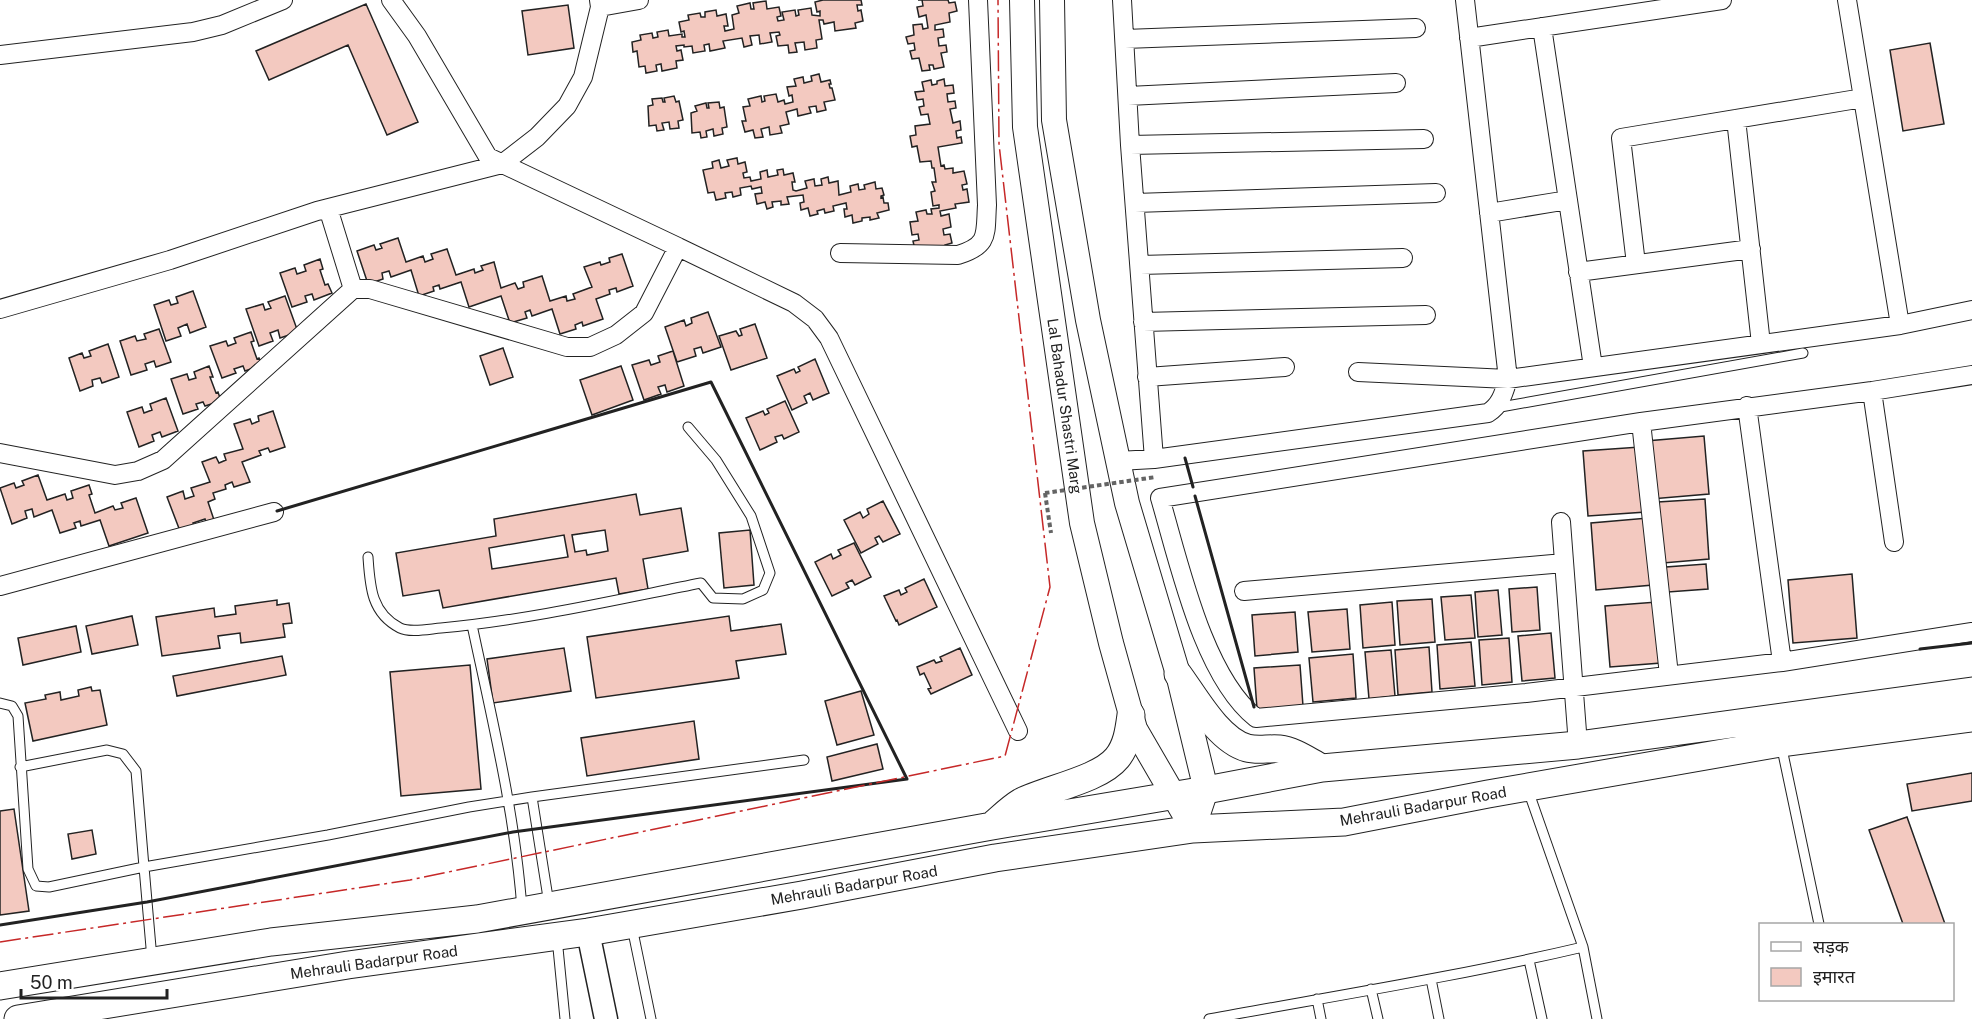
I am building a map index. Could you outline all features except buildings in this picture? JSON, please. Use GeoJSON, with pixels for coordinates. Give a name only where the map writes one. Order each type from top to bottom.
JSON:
{"type":"FeatureCollection","features":[{"type":"Feature","properties":{"kind":"main road","name":"Lal Bahadur Shastri Marg"},"geometry":{"type":"LineString","coordinates":[[1022,0],[1025,127],[1082,523],[1111,643],[1135,729],[1193,829]]}},
{"type":"Feature","properties":{"kind":"main road"},"geometry":{"type":"LineString","coordinates":[[1052,0],[1054,120],[1088,320],[1127,503],[1178,674],[1206,790],[1193,829]]}},
{"type":"Feature","properties":{"kind":"main road"},"geometry":{"type":"LineString","coordinates":[[1178,674],[1220,732],[1233,742],[1245,748],[1277,749],[1290,752],[1322,768],[1578,745],[1972,718]]}},
{"type":"Feature","properties":{"kind":"main road"},"geometry":{"type":"LineString","coordinates":[[1778,731],[1972,691]]}},
{"type":"Feature","properties":{"kind":"main road"},"geometry":{"type":"LineString","coordinates":[[992,826],[1020,802],[1095,773],[1112,764],[1126,742],[1131,714]]}},
{"type":"Feature","properties":{"kind":"main road","name":"Mehrauli Badarpur Road"},"geometry":{"type":"LineString","coordinates":[[18,1019],[348,965],[588,932],[802,895],[995,858],[1193,829],[1344,822],[1527,787],[1740,751],[1778,731]]}},
{"type":"Feature","properties":{"kind":"main road","name":"Mehrauli Badarpur Road"},"geometry":{"type":"LineString","coordinates":[[0,986],[271,942],[477,920],[1322,768]]}},
{"type":"Feature","properties":{"kind":"street"},"geometry":{"type":"LineString","coordinates":[[0,55],[193,32],[222,25],[283,0]]}},
{"type":"Feature","properties":{"kind":"street"},"geometry":{"type":"LineString","coordinates":[[0,309],[170,260],[328,208],[502,164],[537,137],[567,106],[583,77],[600,3],[639,0]]}},
{"type":"Feature","properties":{"kind":"street"},"geometry":{"type":"LineString","coordinates":[[840,253],[958,255],[975,250],[985,237],[987,205],[978,0]]}},
{"type":"Feature","properties":{"kind":"street"},"geometry":{"type":"LineString","coordinates":[[1122,0],[1130,145],[1155,468]]}},
{"type":"Feature","properties":{"kind":"street"},"geometry":{"type":"LineString","coordinates":[[1118,461],[1155,468],[1488,413],[1495,408],[1503,396],[1508,379],[1465,0]]}},
{"type":"Feature","properties":{"kind":"street"},"geometry":{"type":"LineString","coordinates":[[1847,0],[1900,325]]}},
{"type":"Feature","properties":{"kind":"street"},"geometry":{"type":"LineString","coordinates":[[393,1],[417,36],[488,157],[794,303],[814,319],[830,338],[1018,731]]}},
{"type":"Feature","properties":{"kind":"street"},"geometry":{"type":"LineString","coordinates":[[1469,38],[1714,1]]}},
{"type":"Feature","properties":{"kind":"street"},"geometry":{"type":"LineString","coordinates":[[1542,27],[1593,367]]}},
{"type":"Feature","properties":{"kind":"street"},"geometry":{"type":"LineString","coordinates":[[1125,39],[1416,28]]}},
{"type":"Feature","properties":{"kind":"street"},"geometry":{"type":"LineString","coordinates":[[1128,96],[1396,83]]}},
{"type":"Feature","properties":{"kind":"street"},"geometry":{"type":"LineString","coordinates":[[1636,264],[1621,138],[1863,98]]}},
{"type":"Feature","properties":{"kind":"street"},"geometry":{"type":"LineString","coordinates":[[1736,120],[1761,344]]}},
{"type":"Feature","properties":{"kind":"street"},"geometry":{"type":"LineString","coordinates":[[1130,145],[1424,139]]}},
{"type":"Feature","properties":{"kind":"street"},"geometry":{"type":"LineString","coordinates":[[1136,203],[1436,193]]}},
{"type":"Feature","properties":{"kind":"street"},"geometry":{"type":"LineString","coordinates":[[1489,213],[1568,200]]}},
{"type":"Feature","properties":{"kind":"street"},"geometry":{"type":"LineString","coordinates":[[328,208],[353,289]]}},
{"type":"Feature","properties":{"kind":"street"},"geometry":{"type":"LineString","coordinates":[[0,453],[115,475],[138,471],[164,460],[353,289],[370,289],[567,347],[590,347],[616,335],[644,313],[678,247]]}},
{"type":"Feature","properties":{"kind":"street"},"geometry":{"type":"LineString","coordinates":[[1578,272],[1751,249]]}},
{"type":"Feature","properties":{"kind":"street"},"geometry":{"type":"LineString","coordinates":[[1140,265],[1403,258]]}},
{"type":"Feature","properties":{"kind":"street"},"geometry":{"type":"LineString","coordinates":[[1358,372],[1508,379],[1900,325],[1972,310]]}},
{"type":"Feature","properties":{"kind":"street"},"geometry":{"type":"LineString","coordinates":[[1143,322],[1426,315]]}},
{"type":"Feature","properties":{"kind":"street"},"geometry":{"type":"LineString","coordinates":[[1147,377],[1285,367]]}},
{"type":"Feature","properties":{"kind":"street"},"geometry":{"type":"LineString","coordinates":[[1972,375],[1872,392],[1747,406],[1641,422],[1160,498],[1210,654],[1239,702],[1257,718],[1574,687],[1782,662],[1972,632]]}},
{"type":"Feature","properties":{"kind":"street"},"geometry":{"type":"LineString","coordinates":[[1872,392],[1894,542]]}},
{"type":"Feature","properties":{"kind":"street"},"geometry":{"type":"LineString","coordinates":[[1747,406],[1782,662]]}},
{"type":"Feature","properties":{"kind":"street"},"geometry":{"type":"LineString","coordinates":[[1641,422],[1668,675]]}},
{"type":"Feature","properties":{"kind":"street"},"geometry":{"type":"LineString","coordinates":[[0,586],[274,513]]}},
{"type":"Feature","properties":{"kind":"street"},"geometry":{"type":"LineString","coordinates":[[1561,522],[1578,745]]}},
{"type":"Feature","properties":{"kind":"street"},"geometry":{"type":"LineString","coordinates":[[1244,591],[1564,563]]}},
{"type":"Feature","properties":{"kind":"street"},"geometry":{"type":"LineString","coordinates":[[588,932],[606,1019]]}},
{"type":"Feature","properties":{"kind":"lane"},"geometry":{"type":"LineString","coordinates":[[1495,408],[1803,353]]}},
{"type":"Feature","properties":{"kind":"lane"},"geometry":{"type":"LineString","coordinates":[[368,557],[370,590],[377,606],[402,629],[422,630],[472,625],[701,583],[713,598],[743,599],[763,590],[770,573],[751,516],[716,460],[688,427]]}},
{"type":"Feature","properties":{"kind":"lane"},"geometry":{"type":"LineString","coordinates":[[472,625],[508,801],[519,869],[522,912]]}},
{"type":"Feature","properties":{"kind":"lane"},"geometry":{"type":"LineString","coordinates":[[0,703],[12,706],[18,716],[28,869],[36,886],[49,887],[144,867],[532,796],[804,760]]}},
{"type":"Feature","properties":{"kind":"lane"},"geometry":{"type":"LineString","coordinates":[[1778,731],[1819,923]]}},
{"type":"Feature","properties":{"kind":"lane"},"geometry":{"type":"LineString","coordinates":[[20,767],[107,750],[123,754],[136,771],[152,961]]}},
{"type":"Feature","properties":{"kind":"lane"},"geometry":{"type":"LineString","coordinates":[[1527,787],[1583,947],[1597,1019]]}},
{"type":"Feature","properties":{"kind":"lane"},"geometry":{"type":"LineString","coordinates":[[532,796],[549,907]]}},
{"type":"Feature","properties":{"kind":"lane"},"geometry":{"type":"LineString","coordinates":[[632,924],[651,1019]]}},
{"type":"Feature","properties":{"kind":"lane"},"geometry":{"type":"LineString","coordinates":[[557,935],[565,1019]]}},
{"type":"Feature","properties":{"kind":"lane"},"geometry":{"type":"LineString","coordinates":[[1209,1019],[1265,1014],[1317,999],[1529,960],[1583,947]]}},
{"type":"Feature","properties":{"kind":"lane"},"geometry":{"type":"LineString","coordinates":[[1529,960],[1542,1019]]}},
{"type":"Feature","properties":{"kind":"lane"},"geometry":{"type":"LineString","coordinates":[[1431,979],[1438,1019]]}},
{"type":"Feature","properties":{"kind":"lane"},"geometry":{"type":"LineString","coordinates":[[1371,989],[1378,1019]]}},
{"type":"Feature","properties":{"kind":"lane"},"geometry":{"type":"LineString","coordinates":[[1317,999],[1321,1019]]}},
{"type":"Feature","properties":{"kind":"path"},"geometry":{"type":"LineString","coordinates":[[1051,533],[1045,493],[1155,468]]}},
{"type":"Feature","properties":{"kind":"wall"},"geometry":{"type":"LineString","coordinates":[[0,925],[147,902],[513,832],[907,779],[711,382],[277,511]]}},
{"type":"Feature","properties":{"kind":"wall"},"geometry":{"type":"LineString","coordinates":[[1185,458],[1193,487]]}},
{"type":"Feature","properties":{"kind":"wall"},"geometry":{"type":"LineString","coordinates":[[1195,496],[1254,707]]}},
{"type":"Feature","properties":{"kind":"wall"},"geometry":{"type":"LineString","coordinates":[[1920,649],[1972,643]]}},
{"type":"Feature","properties":{"kind":"power"},"geometry":{"type":"LineString","coordinates":[[0,942],[410,880],[1005,756],[1050,587],[999,144],[998,0]]}}]}
